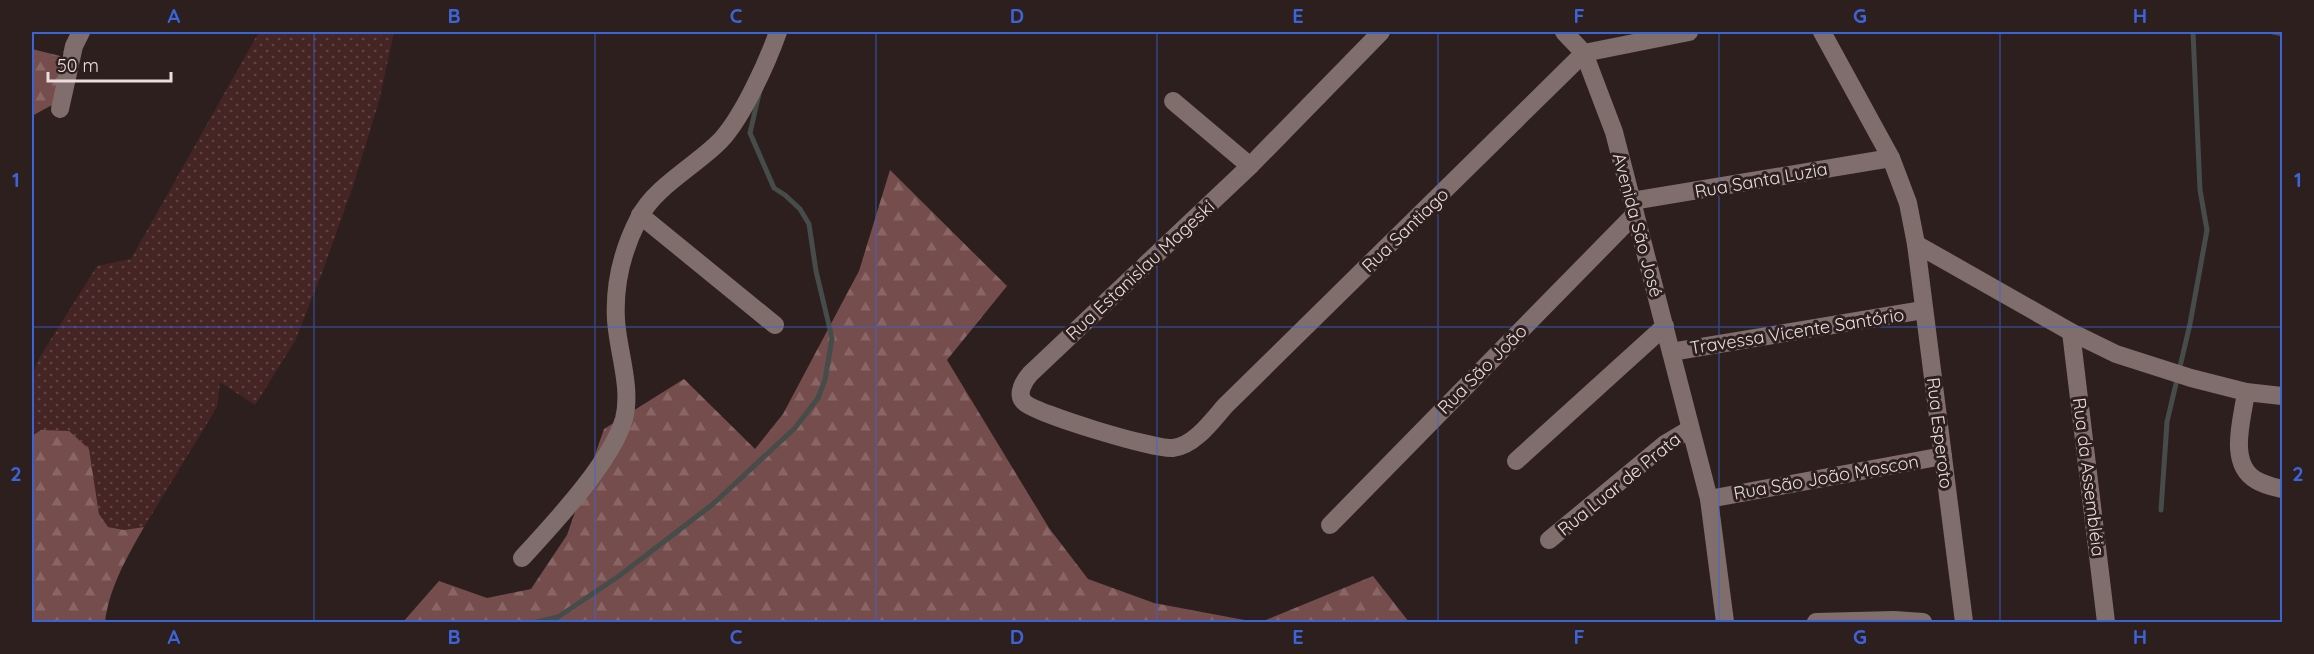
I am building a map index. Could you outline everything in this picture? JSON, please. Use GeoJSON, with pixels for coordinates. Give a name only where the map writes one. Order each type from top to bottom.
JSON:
{"type":"FeatureCollection","features":[{"type":"Feature","properties":{"kind":"street"},"geometry":{"type":"LineString","coordinates":[[60,109],[72,54],[81,32]]}},
{"type":"Feature","properties":{"kind":"street"},"geometry":{"type":"LineString","coordinates":[[522,558],[558,518],[612,447],[624,417],[625,381],[616,319],[616,295],[628,243],[640,215],[657,196],[720,141],[737,119],[778,32]]}},
{"type":"Feature","properties":{"kind":"street","name":"Rua Estanislau Mageski"},"geometry":{"type":"LineString","coordinates":[[1173,448],[1135,442],[1031,407],[1024,402],[1021,396],[1024,381],[1250,166],[1382,32]]}},
{"type":"Feature","properties":{"kind":"street"},"geometry":{"type":"LineString","coordinates":[[1584,53],[1689,32]]}},
{"type":"Feature","properties":{"kind":"street","name":"Rua Esperoto"},"geometry":{"type":"LineString","coordinates":[[1822,32],[1891,158],[1908,203],[1916,244],[1964,622]]}},
{"type":"Feature","properties":{"kind":"street","name":"Avenida São José"},"geometry":{"type":"LineString","coordinates":[[1571,34],[1584,53],[1614,132],[1665,326],[1709,499],[1725,622]]}},
{"type":"Feature","properties":{"kind":"street","name":"Rua Santiago"},"geometry":{"type":"LineString","coordinates":[[1173,448],[1191,440],[1205,429],[1225,406],[1584,53]]}},
{"type":"Feature","properties":{"kind":"street"},"geometry":{"type":"LineString","coordinates":[[1173,101],[1250,166]]}},
{"type":"Feature","properties":{"kind":"street","name":"Rua Santa Luzia"},"geometry":{"type":"LineString","coordinates":[[1633,208],[1891,158]]}},
{"type":"Feature","properties":{"kind":"street","name":"Rua São João"},"geometry":{"type":"LineString","coordinates":[[1330,525],[1633,208]]}},
{"type":"Feature","properties":{"kind":"street"},"geometry":{"type":"LineString","coordinates":[[640,215],[776,325]]}},
{"type":"Feature","properties":{"kind":"street"},"geometry":{"type":"LineString","coordinates":[[1916,244],[2071,333],[2116,354],[2191,378],[2246,392],[2283,396]]}},
{"type":"Feature","properties":{"kind":"street","name":"Travessa Vicente Santório"},"geometry":{"type":"LineString","coordinates":[[1671,352],[1923,310]]}},
{"type":"Feature","properties":{"kind":"street"},"geometry":{"type":"LineString","coordinates":[[1516,461],[1665,326]]}},
{"type":"Feature","properties":{"kind":"street","name":"Rua da Assembléia"},"geometry":{"type":"LineString","coordinates":[[2071,333],[2106,622]]}},
{"type":"Feature","properties":{"kind":"street"},"geometry":{"type":"LineString","coordinates":[[2246,392],[2239,448],[2241,462],[2255,480],[2283,489]]}},
{"type":"Feature","properties":{"kind":"street","name":"Rua Luar de Prata"},"geometry":{"type":"LineString","coordinates":[[1549,540],[1665,444],[1690,429]]}},
{"type":"Feature","properties":{"kind":"street","name":"Rua São João Moscon"},"geometry":{"type":"LineString","coordinates":[[1709,499],[1942,456]]}},
{"type":"Feature","properties":{"kind":"street"},"geometry":{"type":"LineString","coordinates":[[1821,622],[1894,620],[1923,622]]}},
{"type":"Feature","properties":{"kind":"shaded area"},"geometry":{"type":"Polygon","coordinates":[[[259,32],[394,32],[379,101],[353,186],[295,341],[255,405],[220,382],[217,407],[144,527],[124,530],[108,527],[99,514],[89,449],[41,430],[32,436],[32,377],[38,360],[97,266],[131,259],[259,32]]]}},
{"type":"Feature","properties":{"kind":"green space"},"geometry":{"type":"Polygon","coordinates":[[[32,49],[60,56],[71,67],[52,105],[32,116],[32,49]]]}},
{"type":"Feature","properties":{"kind":"green space"},"geometry":{"type":"Polygon","coordinates":[[[890,170],[1007,286],[947,360],[1049,528],[1088,579],[1154,603],[1255,622],[403,622],[439,581],[487,598],[531,589],[567,535],[604,429],[684,379],[755,449],[783,414],[859,271],[890,170]]]}},
{"type":"Feature","properties":{"kind":"green space"},"geometry":{"type":"Polygon","coordinates":[[[41,430],[69,431],[89,449],[99,514],[108,527],[124,530],[144,527],[125,561],[110,597],[105,622],[32,622],[32,436],[41,430]]]}},
{"type":"Feature","properties":{"kind":"green space"},"geometry":{"type":"Polygon","coordinates":[[[1373,576],[1409,622],[1261,622],[1373,576]]]}},
{"type":"Feature","properties":{"kind":"waterway"},"geometry":{"type":"LineString","coordinates":[[2161,510],[2167,422],[2190,324],[2207,230],[2200,190],[2193,32]]}},
{"type":"Feature","properties":{"kind":"waterway"},"geometry":{"type":"LineString","coordinates":[[2273,32],[2282,34]]}},
{"type":"Feature","properties":{"kind":"waterway"},"geometry":{"type":"LineString","coordinates":[[536,622],[558,617],[619,576],[713,504],[795,428],[818,398],[825,380],[832,338],[816,271],[809,224],[800,209],[774,188],[750,133],[759,94]]}}]}
